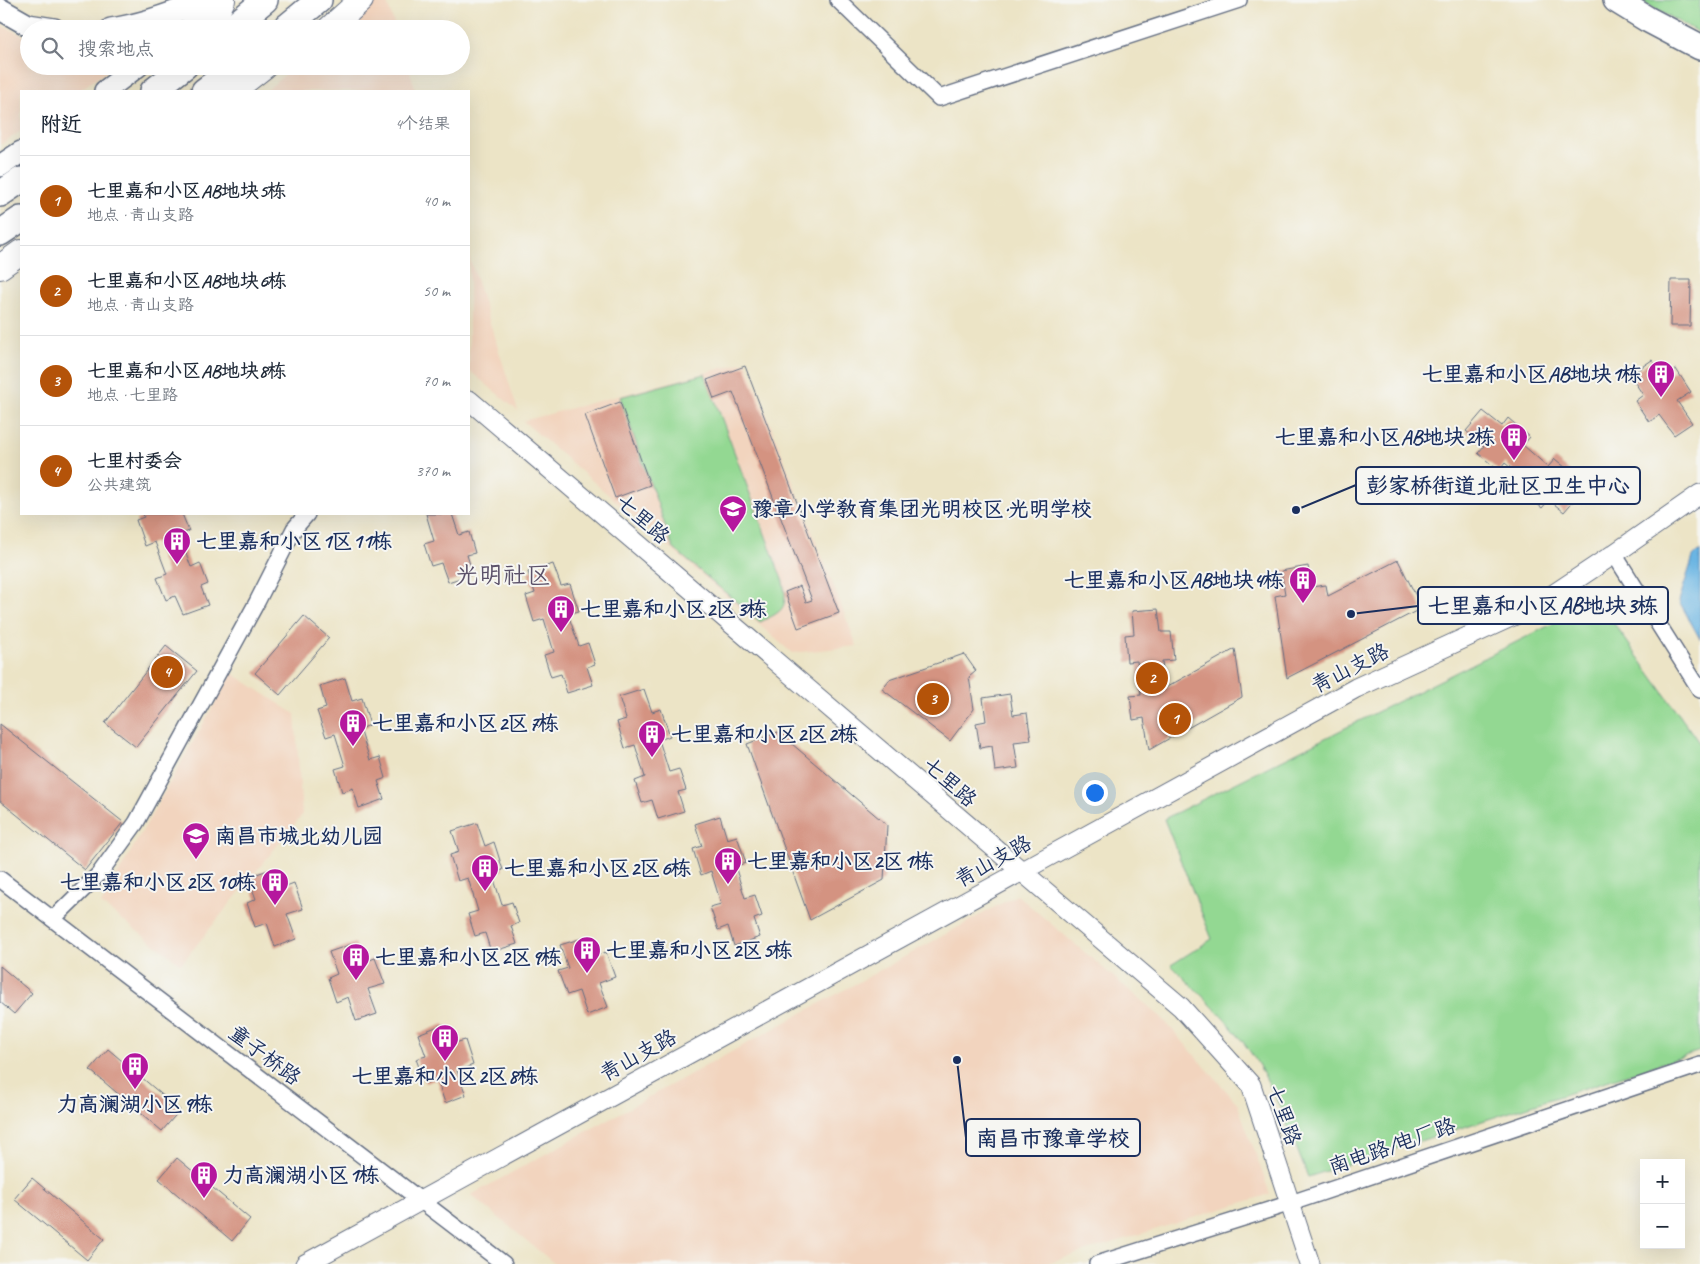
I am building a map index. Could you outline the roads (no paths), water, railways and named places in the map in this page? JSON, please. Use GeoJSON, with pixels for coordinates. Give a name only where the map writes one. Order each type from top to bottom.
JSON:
{"type":"FeatureCollection","features":[{"type":"Feature","properties":{"kind":"highway"},"geometry":{"type":"LineString","coordinates":[[241,20],[265,0]]}},
{"type":"Feature","properties":{"kind":"highway"},"geometry":{"type":"LineString","coordinates":[[295,20],[320,0]]}},
{"type":"Feature","properties":{"kind":"highway"},"geometry":{"type":"LineString","coordinates":[[1616,0],[1700,47]]}},
{"type":"Feature","properties":{"kind":"highway"},"geometry":{"type":"LineString","coordinates":[[154,90],[173,75]]}},
{"type":"Feature","properties":{"kind":"highway"},"geometry":{"type":"LineString","coordinates":[[205,90],[225,75]]}},
{"type":"Feature","properties":{"kind":"highway"},"geometry":{"type":"LineString","coordinates":[[0,194],[20,181]]}},
{"type":"Feature","properties":{"kind":"highway"},"geometry":{"type":"LineString","coordinates":[[0,233],[20,220]]}},
{"type":"Feature","properties":{"kind":"main road"},"geometry":{"type":"LineString","coordinates":[[150,20],[204,0]]}},
{"type":"Feature","properties":{"kind":"main road"},"geometry":{"type":"LineString","coordinates":[[199,20],[222,0]]}},
{"type":"Feature","properties":{"kind":"main road"},"geometry":{"type":"LineString","coordinates":[[214,20],[222,0]]}},
{"type":"Feature","properties":{"kind":"main road"},"geometry":{"type":"LineString","coordinates":[[321,20],[338,0]]}},
{"type":"Feature","properties":{"kind":"main road"},"geometry":{"type":"LineString","coordinates":[[339,20],[361,0]]}},
{"type":"Feature","properties":{"kind":"main road"},"geometry":{"type":"LineString","coordinates":[[0,9],[20,20]]}},
{"type":"Feature","properties":{"kind":"main road"},"geometry":{"type":"LineString","coordinates":[[107,90],[126,75]]}},
{"type":"Feature","properties":{"kind":"main road"},"geometry":{"type":"LineString","coordinates":[[145,90],[166,75]]}},
{"type":"Feature","properties":{"kind":"main road"},"geometry":{"type":"LineString","coordinates":[[233,90],[253,75]]}},
{"type":"Feature","properties":{"kind":"main road"},"geometry":{"type":"LineString","coordinates":[[251,90],[270,75]]}},
{"type":"Feature","properties":{"kind":"main road"},"geometry":{"type":"LineString","coordinates":[[0,166],[20,153]]}},
{"type":"Feature","properties":{"kind":"main road"},"geometry":{"type":"LineString","coordinates":[[0,187],[20,174]]}},
{"type":"Feature","properties":{"kind":"main road"},"geometry":{"type":"LineString","coordinates":[[0,253],[20,240]]}},
{"type":"Feature","properties":{"kind":"main road"},"geometry":{"type":"LineString","coordinates":[[0,267],[20,253]]}},
{"type":"Feature","properties":{"kind":"street"},"geometry":{"type":"LineString","coordinates":[[838,0],[939,98],[1239,0]]}},
{"type":"Feature","properties":{"kind":"street","name":"七里路"},"geometry":{"type":"LineString","coordinates":[[470,401],[1020,872],[1181,1007],[1251,1085],[1310,1264]]}},
{"type":"Feature","properties":{"kind":"street","name":"青山支路"},"geometry":{"type":"LineString","coordinates":[[305,1264],[1356,688],[1539,604],[1700,494]]}},
{"type":"Feature","properties":{"kind":"street"},"geometry":{"type":"LineString","coordinates":[[53,919],[99,874],[136,823],[253,610],[294,530],[306,515]]}},
{"type":"Feature","properties":{"kind":"street"},"geometry":{"type":"LineString","coordinates":[[1614,554],[1700,690]]}},
{"type":"Feature","properties":{"kind":"street","name":"童子桥路"},"geometry":{"type":"LineString","coordinates":[[0,879],[504,1264]]}},
{"type":"Feature","properties":{"kind":"street","name":"南电路/电厂路"},"geometry":{"type":"LineString","coordinates":[[1097,1264],[1290,1203],[1700,1065]]}},
{"type":"Feature","properties":{"kind":"water"},"geometry":{"type":"Polygon","coordinates":[[[1700,550],[1700,639],[1679,601],[1693,557],[1700,550]]]}},
{"type":"Feature","properties":{"kind":"place","name":"七里嘉和小区AB地块1栋"},"geometry":{"type":"Point","coordinates":[1661,398]}},
{"type":"Feature","properties":{"kind":"place","name":"七里嘉和小区AB地块2栋"},"geometry":{"type":"Point","coordinates":[1514,461]}},
{"type":"Feature","properties":{"kind":"place","name":"彭家桥街道北社区卫生中心"},"geometry":{"type":"Point","coordinates":[1296,510]}},
{"type":"Feature","properties":{"kind":"place","name":"豫章小学教育集团光明校区·光明学校"},"geometry":{"type":"Point","coordinates":[733,533]}},
{"type":"Feature","properties":{"kind":"place","name":"七里嘉和小区1区11栋"},"geometry":{"type":"Point","coordinates":[177,565]}},
{"type":"Feature","properties":{"kind":"place","name":"七里嘉和小区AB地块4栋"},"geometry":{"type":"Point","coordinates":[1303,604]}},
{"type":"Feature","properties":{"kind":"place","name":"七里嘉和小区AB地块3栋"},"geometry":{"type":"Point","coordinates":[1351,614]}},
{"type":"Feature","properties":{"kind":"place","name":"七里嘉和小区2区3栋"},"geometry":{"type":"Point","coordinates":[561,633]}},
{"type":"Feature","properties":{"kind":"place","name":"七里村委会"},"geometry":{"type":"Point","coordinates":[167,672]}},
{"type":"Feature","properties":{"kind":"place","name":"七里嘉和小区AB地块6栋"},"geometry":{"type":"Point","coordinates":[1152,678]}},
{"type":"Feature","properties":{"kind":"place","name":"七里嘉和小区AB地块8栋"},"geometry":{"type":"Point","coordinates":[933,699]}},
{"type":"Feature","properties":{"kind":"place","name":"七里嘉和小区AB地块5栋"},"geometry":{"type":"Point","coordinates":[1175,719]}},
{"type":"Feature","properties":{"kind":"place","name":"七里嘉和小区2区7栋"},"geometry":{"type":"Point","coordinates":[353,747]}},
{"type":"Feature","properties":{"kind":"place","name":"七里嘉和小区2区2栋"},"geometry":{"type":"Point","coordinates":[652,758]}},
{"type":"Feature","properties":{"kind":"place","name":"南昌市城北幼儿园"},"geometry":{"type":"Point","coordinates":[196,860]}},
{"type":"Feature","properties":{"kind":"place","name":"七里嘉和小区2区1栋"},"geometry":{"type":"Point","coordinates":[728,885]}},
{"type":"Feature","properties":{"kind":"place","name":"七里嘉和小区2区6栋"},"geometry":{"type":"Point","coordinates":[485,892]}},
{"type":"Feature","properties":{"kind":"place","name":"七里嘉和小区2区10栋"},"geometry":{"type":"Point","coordinates":[275,906]}},
{"type":"Feature","properties":{"kind":"place","name":"七里嘉和小区2区5栋"},"geometry":{"type":"Point","coordinates":[587,974]}},
{"type":"Feature","properties":{"kind":"place","name":"七里嘉和小区2区9栋"},"geometry":{"type":"Point","coordinates":[356,981]}},
{"type":"Feature","properties":{"kind":"place","name":"南昌市豫章学校"},"geometry":{"type":"Point","coordinates":[957,1060]}},
{"type":"Feature","properties":{"kind":"place","name":"七里嘉和小区2区8栋"},"geometry":{"type":"Point","coordinates":[445,1062]}},
{"type":"Feature","properties":{"kind":"place","name":"力高澜湖小区9栋"},"geometry":{"type":"Point","coordinates":[135,1090]}},
{"type":"Feature","properties":{"kind":"place","name":"力高澜湖小区1栋"},"geometry":{"type":"Point","coordinates":[204,1199]}},
{"type":"Feature","properties":{"kind":"district","name":"光明社区"},"geometry":{"type":"Point","coordinates":[503,575]}}]}
